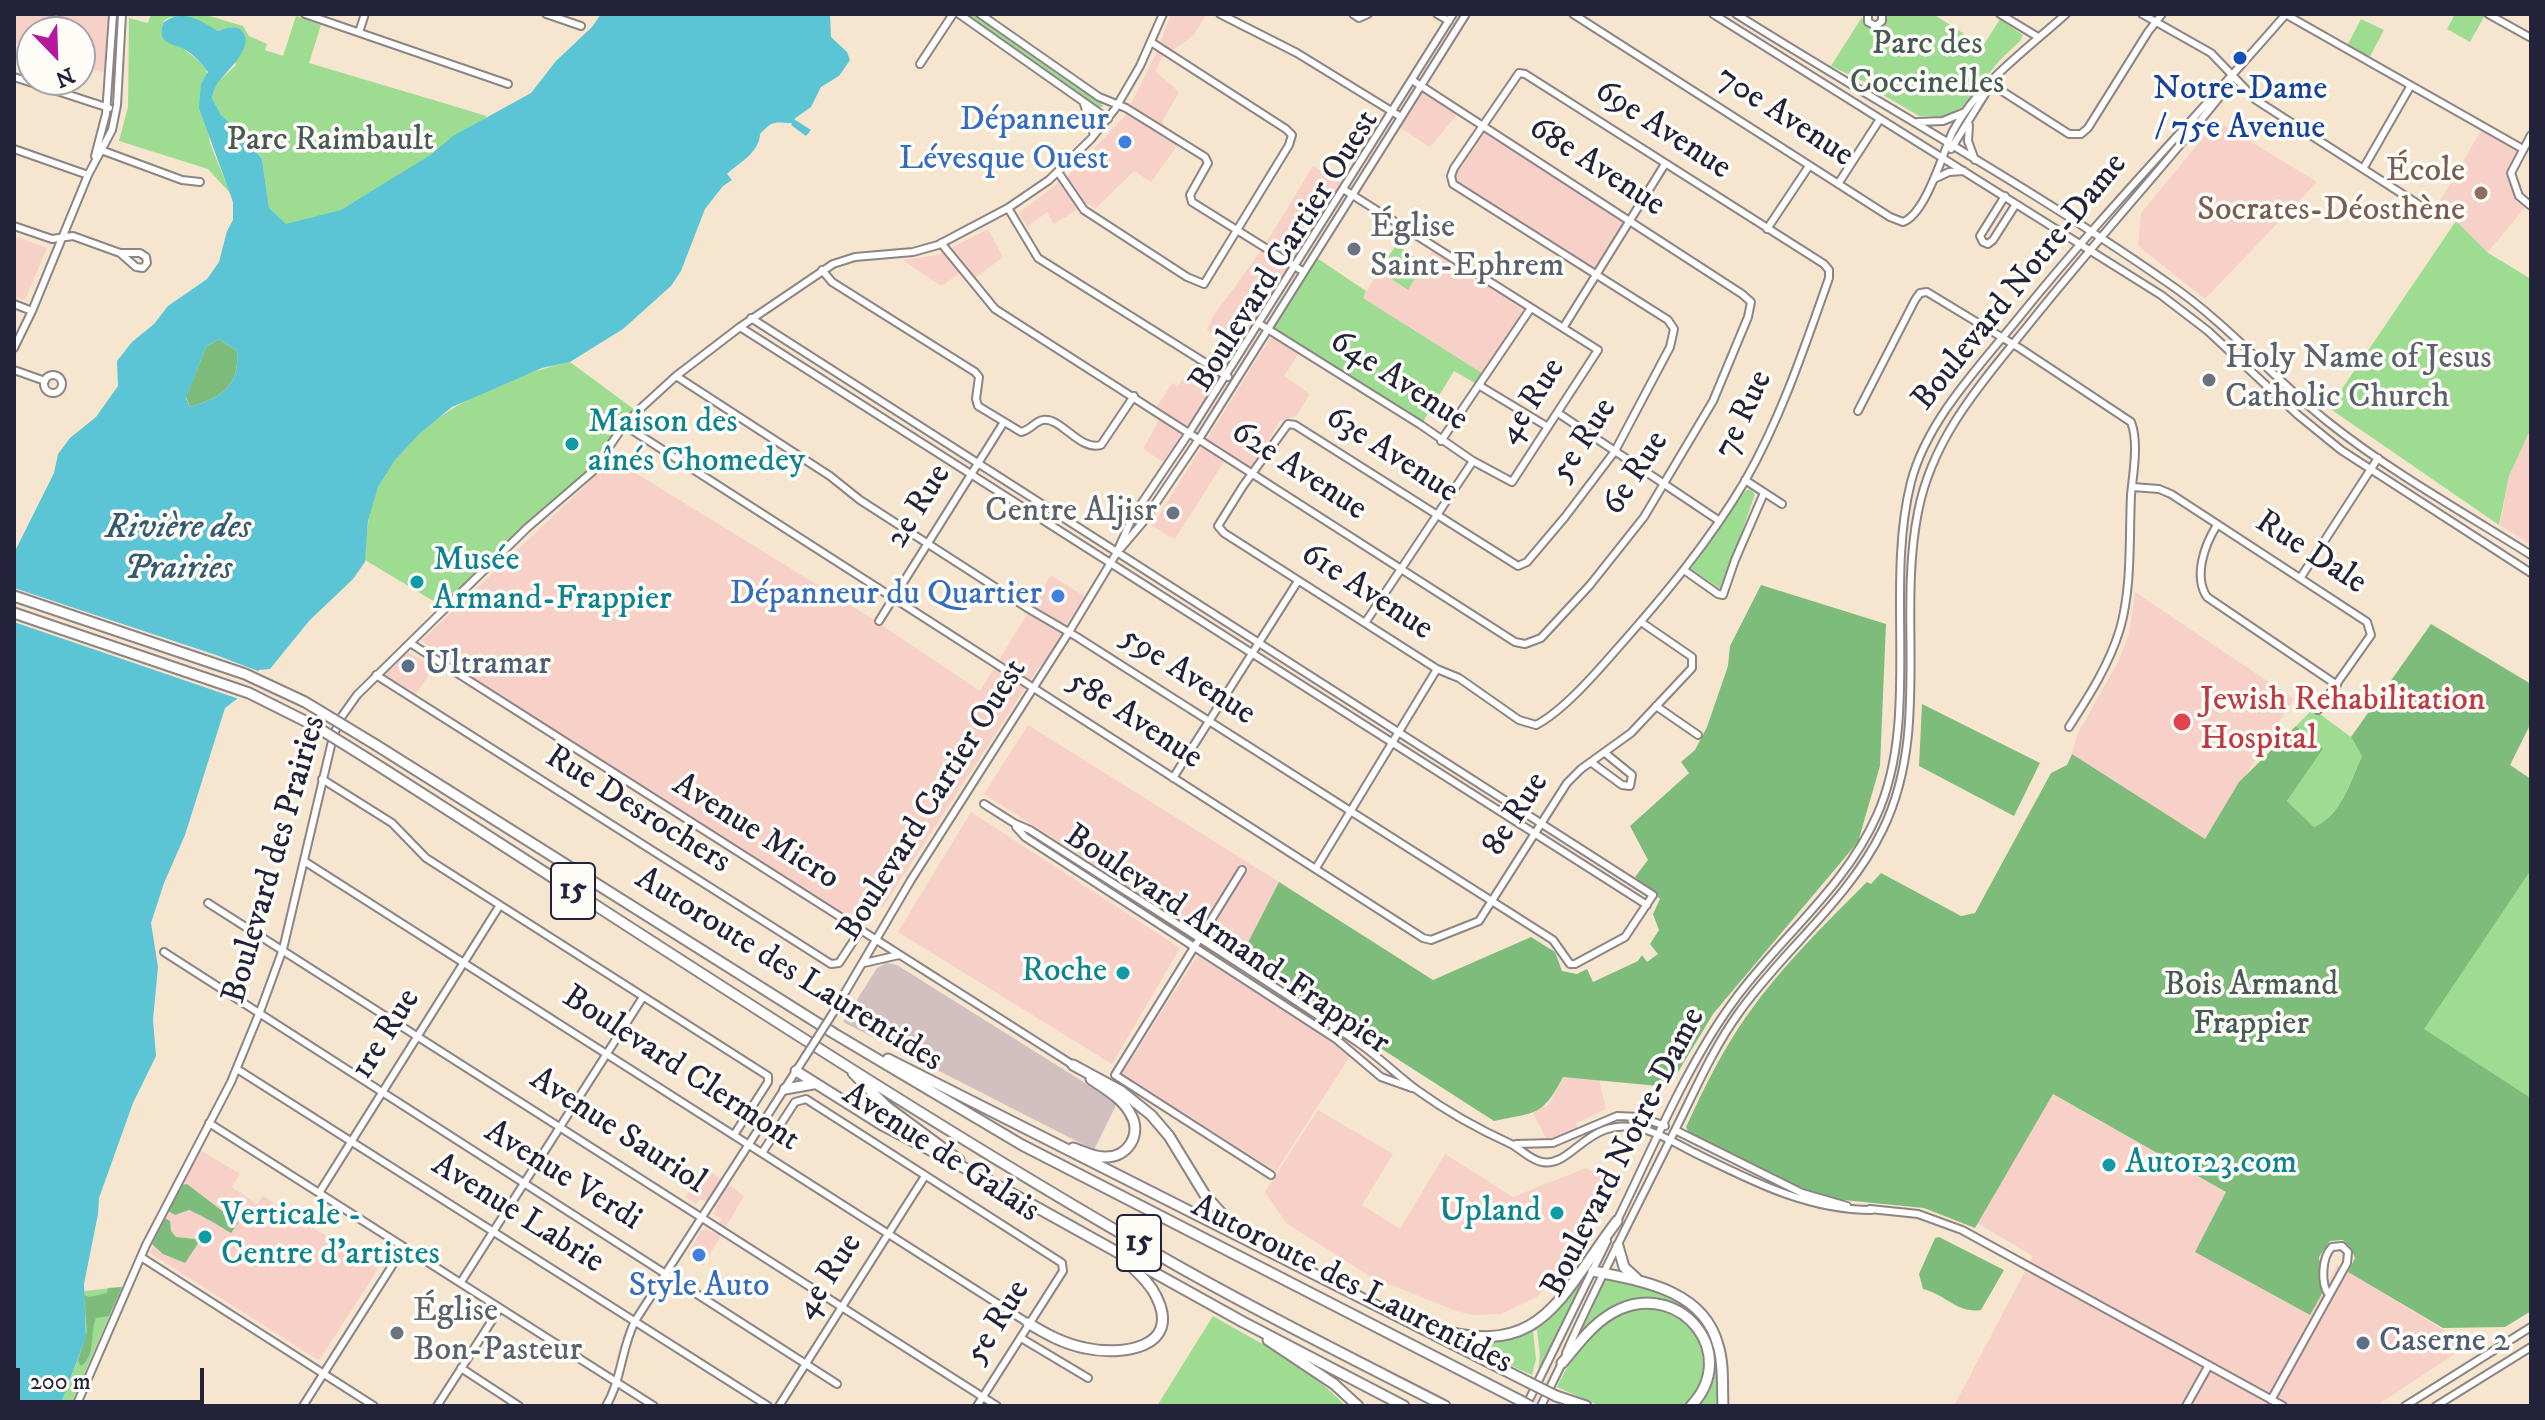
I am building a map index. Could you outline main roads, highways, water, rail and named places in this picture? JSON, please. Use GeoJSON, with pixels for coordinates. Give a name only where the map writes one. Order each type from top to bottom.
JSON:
{"type":"FeatureCollection","features":[{"type":"Feature","properties":{"kind":"highway","name":"Autoroute des Laurentides"},"geometry":{"type":"LineString","coordinates":[[14,596],[245,674],[305,702],[835,1034],[1046,1158],[1525,1404]]}},
{"type":"Feature","properties":{"kind":"highway","name":"Autoroute des Laurentides"},"geometry":{"type":"LineString","coordinates":[[14,613],[232,686],[298,717],[842,1063],[1177,1265],[1282,1323],[1445,1406]]}},
{"type":"Feature","properties":{"kind":"highway"},"geometry":{"type":"LineString","coordinates":[[835,1034],[1577,1406]]}},
{"type":"Feature","properties":{"kind":"highway"},"geometry":{"type":"LineString","coordinates":[[842,1063],[886,1106],[984,1178]]}},
{"type":"Feature","properties":{"kind":"highway"},"geometry":{"type":"LineString","coordinates":[[1028,1130],[1099,1157],[1119,1154],[1131,1144],[1135,1125],[1127,1108],[1073,1065],[1121,1091],[1156,1119],[1201,1190],[1246,1241]]}},
{"type":"Feature","properties":{"kind":"highway"},"geometry":{"type":"LineString","coordinates":[[796,1071],[907,1139],[1404,1406]]}},
{"type":"Feature","properties":{"kind":"highway"},"geometry":{"type":"LineString","coordinates":[[785,1089],[813,1084]]}},
{"type":"Feature","properties":{"kind":"highway"},"geometry":{"type":"LineString","coordinates":[[1397,1316],[1469,1337],[1500,1336],[1526,1328],[1543,1317],[1566,1293],[1617,1221]]}},
{"type":"Feature","properties":{"kind":"highway"},"geometry":{"type":"LineString","coordinates":[[1618,1246],[1624,1267],[1640,1281]]}},
{"type":"Feature","properties":{"kind":"highway"},"geometry":{"type":"LineString","coordinates":[[1028,1323],[1064,1342],[1091,1349],[1125,1351],[1147,1344],[1159,1329],[1160,1304],[1147,1282],[1120,1255]]}},
{"type":"Feature","properties":{"kind":"highway"},"geometry":{"type":"LineString","coordinates":[[1593,1271],[1640,1281],[1679,1296],[1706,1319],[1714,1331],[1721,1357],[1723,1406]]}},
{"type":"Feature","properties":{"kind":"highway"},"geometry":{"type":"LineString","coordinates":[[1562,1363],[1589,1331],[1616,1311],[1642,1304],[1668,1306],[1693,1322],[1704,1337],[1709,1353],[1707,1380],[1691,1406]]}},
{"type":"Feature","properties":{"kind":"highway"},"geometry":{"type":"LineString","coordinates":[[1243,1322],[1334,1384],[1358,1406]]}},
{"type":"Feature","properties":{"kind":"highway"},"geometry":{"type":"LineString","coordinates":[[1556,1396],[1586,1406]]}},
{"type":"Feature","properties":{"kind":"water","name":"Rivière des Prairies"},"geometry":{"type":"Polygon","coordinates":[[[601,14],[830,14],[831,37],[847,52],[850,60],[839,76],[821,87],[811,107],[794,119],[811,130],[806,136],[792,123],[772,124],[760,134],[753,152],[727,174],[732,180],[723,186],[705,209],[681,271],[671,286],[623,329],[570,362],[542,368],[452,407],[419,434],[394,461],[378,487],[368,521],[365,562],[353,579],[309,621],[270,669],[259,670],[237,699],[225,708],[185,835],[151,923],[158,967],[153,1020],[156,1056],[133,1103],[99,1198],[84,1284],[86,1337],[60,1406],[14,1406],[14,553],[54,473],[58,454],[70,438],[96,417],[118,386],[117,361],[168,306],[207,279],[219,262],[233,220],[233,202],[199,108],[201,84],[208,72],[191,53],[164,39],[163,23],[170,18],[184,16],[218,31],[234,28],[242,31],[245,45],[242,53],[216,86],[212,98],[221,115],[262,159],[269,208],[286,224],[341,210],[432,154],[453,136],[531,93],[556,61],[592,27],[601,14]],[[219,339],[206,347],[186,398],[190,407],[210,400],[226,389],[235,374],[237,351],[219,339]]]}},
{"type":"Feature","properties":{"kind":"place","name":"Notre-Dame / 75e Avenue"},"geometry":{"type":"Point","coordinates":[2240,58]}},
{"type":"Feature","properties":{"kind":"place","name":"Dépanneur Lévesque Ouest"},"geometry":{"type":"Point","coordinates":[1125,142]}},
{"type":"Feature","properties":{"kind":"place","name":"École Socrates-Déosthène"},"geometry":{"type":"Point","coordinates":[2481,193]}},
{"type":"Feature","properties":{"kind":"place","name":"Église Saint-Ephrem"},"geometry":{"type":"Point","coordinates":[1354,249]}},
{"type":"Feature","properties":{"kind":"place","name":"Holy Name of Jesus Catholic Church"},"geometry":{"type":"Point","coordinates":[2209,380]}},
{"type":"Feature","properties":{"kind":"place","name":"Maison des aînés Chomedey"},"geometry":{"type":"Point","coordinates":[572,444]}},
{"type":"Feature","properties":{"kind":"place","name":"Centre Aljisr"},"geometry":{"type":"Point","coordinates":[1173,513]}},
{"type":"Feature","properties":{"kind":"place","name":"Musée Armand-Frappier"},"geometry":{"type":"Point","coordinates":[417,582]}},
{"type":"Feature","properties":{"kind":"place","name":"Dépanneur du Quartier"},"geometry":{"type":"Point","coordinates":[1058,596]}},
{"type":"Feature","properties":{"kind":"place","name":"Ultramar"},"geometry":{"type":"Point","coordinates":[408,666]}},
{"type":"Feature","properties":{"kind":"place","name":"Jewish Rehabilitation Hospital"},"geometry":{"type":"Point","coordinates":[2182,722]}},
{"type":"Feature","properties":{"kind":"place","name":"Roche"},"geometry":{"type":"Point","coordinates":[1123,973]}},
{"type":"Feature","properties":{"kind":"place","name":"Auto123.com"},"geometry":{"type":"Point","coordinates":[2109,1165]}},
{"type":"Feature","properties":{"kind":"place","name":"Upland"},"geometry":{"type":"Point","coordinates":[1557,1213]}},
{"type":"Feature","properties":{"kind":"place","name":"Verticale - Centre d'artistes"},"geometry":{"type":"Point","coordinates":[205,1237]}},
{"type":"Feature","properties":{"kind":"place","name":"Style Auto"},"geometry":{"type":"Point","coordinates":[699,1255]}},
{"type":"Feature","properties":{"kind":"place","name":"Église Bon-Pasteur"},"geometry":{"type":"Point","coordinates":[397,1333]}},
{"type":"Feature","properties":{"kind":"place","name":"Caserne 2"},"geometry":{"type":"Point","coordinates":[2363,1343]}},
{"type":"Feature","properties":{"kind":"park label","name":"Parc des Coccinelles"},"geometry":{"type":"Point","coordinates":[1927,66]}},
{"type":"Feature","properties":{"kind":"park label","name":"Parc Raimbault"},"geometry":{"type":"Point","coordinates":[330,142]}},
{"type":"Feature","properties":{"kind":"park label","name":"Bois Armand Frappier"},"geometry":{"type":"Point","coordinates":[2251,1006]}}]}
